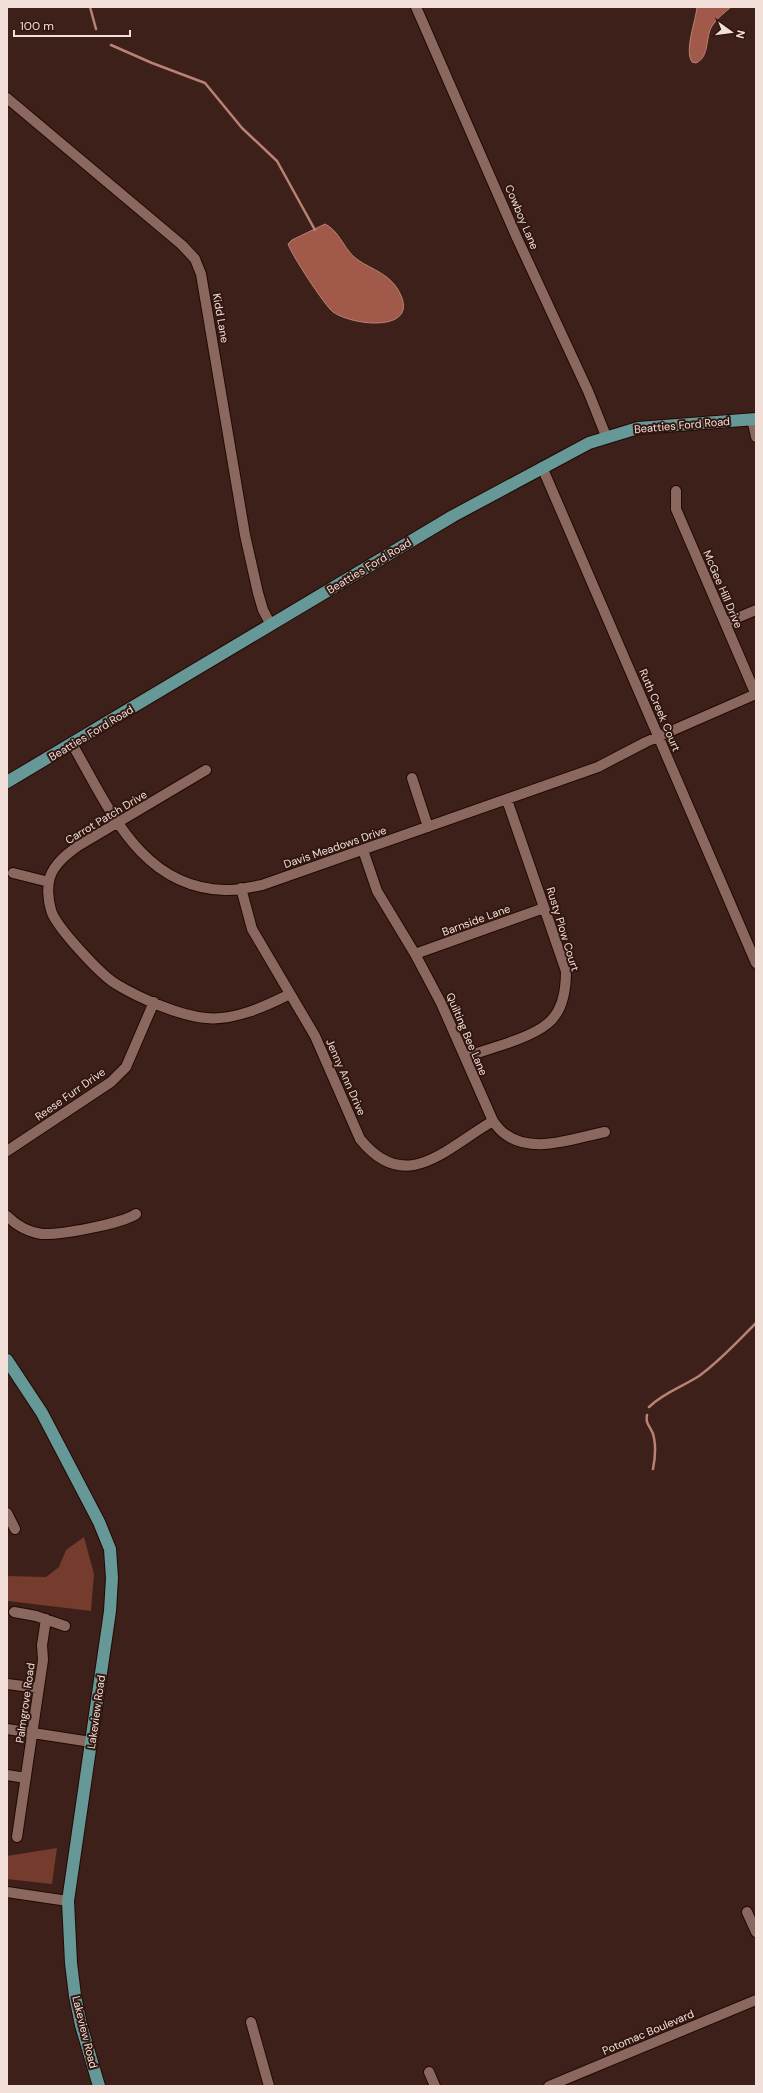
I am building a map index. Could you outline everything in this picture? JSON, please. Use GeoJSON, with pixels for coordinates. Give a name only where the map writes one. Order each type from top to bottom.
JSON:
{"type":"FeatureCollection","features":[{"type":"Feature","properties":{"kind":"main road","name":"Beatties Ford Road"},"geometry":{"type":"LineString","coordinates":[[7,782],[453,516],[589,443],[606,436],[643,427],[754,419]]}},
{"type":"Feature","properties":{"kind":"main road","name":"Lakeview Road"},"geometry":{"type":"LineString","coordinates":[[7,1360],[42,1413],[99,1522],[110,1549],[112,1578],[110,1611],[68,1901],[71,1963],[75,1996],[99,2086]]}},
{"type":"Feature","properties":{"kind":"street","name":"Cowboy Lane"},"geometry":{"type":"LineString","coordinates":[[416,7],[517,238],[588,391],[606,436]]}},
{"type":"Feature","properties":{"kind":"street","name":"Kidd Lane"},"geometry":{"type":"LineString","coordinates":[[7,98],[164,230],[190,253],[199,265],[208,307],[244,528],[258,593],[263,610],[271,625]]}},
{"type":"Feature","properties":{"kind":"street"},"geometry":{"type":"LineString","coordinates":[[754,419],[756,437]]}},
{"type":"Feature","properties":{"kind":"street","name":"Ruth Creek Court"},"geometry":{"type":"LineString","coordinates":[[542,467],[756,963]]}},
{"type":"Feature","properties":{"kind":"street","name":"McGee Hill Drive"},"geometry":{"type":"LineString","coordinates":[[676,491],[676,509],[756,694]]}},
{"type":"Feature","properties":{"kind":"street"},"geometry":{"type":"LineString","coordinates":[[725,623],[756,610]]}},
{"type":"Feature","properties":{"kind":"street","name":"Davis Meadows Drive"},"geometry":{"type":"LineString","coordinates":[[72,744],[118,823],[142,854],[159,869],[176,878],[190,884],[225,890],[262,885],[507,800],[605,764],[635,747],[756,694]]}},
{"type":"Feature","properties":{"kind":"street","name":"Carrot Patch Drive"},"geometry":{"type":"LineString","coordinates":[[206,770],[78,846],[60,860],[51,875],[49,882],[51,911],[62,929],[105,976],[116,984],[183,1014],[208,1018],[233,1016],[290,994]]}},
{"type":"Feature","properties":{"kind":"street"},"geometry":{"type":"LineString","coordinates":[[412,778],[428,827]]}},
{"type":"Feature","properties":{"kind":"street","name":"Rusty Plow Court"},"geometry":{"type":"LineString","coordinates":[[464,1057],[533,1032],[548,1024],[559,1009],[566,990],[566,971],[507,800]]}},
{"type":"Feature","properties":{"kind":"street","name":"Quilting Bee Lane"},"geometry":{"type":"LineString","coordinates":[[363,850],[377,891],[415,954],[441,1003],[492,1121],[504,1134],[517,1141],[534,1145],[550,1144],[605,1132]]}},
{"type":"Feature","properties":{"kind":"street"},"geometry":{"type":"LineString","coordinates":[[13,872],[49,882]]}},
{"type":"Feature","properties":{"kind":"street","name":"Jenny Ann Drive"},"geometry":{"type":"LineString","coordinates":[[241,888],[252,929],[315,1036],[360,1138],[381,1160],[392,1164],[410,1167],[425,1163],[492,1121]]}},
{"type":"Feature","properties":{"kind":"street","name":"Barnside Lane"},"geometry":{"type":"LineString","coordinates":[[415,954],[544,908]]}},
{"type":"Feature","properties":{"kind":"street","name":"Reese Furr Drive"},"geometry":{"type":"LineString","coordinates":[[7,1151],[111,1082],[126,1067],[154,1002]]}},
{"type":"Feature","properties":{"kind":"street"},"geometry":{"type":"LineString","coordinates":[[7,1216],[19,1227],[43,1234],[110,1224],[130,1218],[136,1214]]}},
{"type":"Feature","properties":{"kind":"street"},"geometry":{"type":"LineString","coordinates":[[7,1513],[15,1529]]}},
{"type":"Feature","properties":{"kind":"street"},"geometry":{"type":"LineString","coordinates":[[14,1612],[46,1619],[65,1626]]}},
{"type":"Feature","properties":{"kind":"street","name":"Palmgrove Road"},"geometry":{"type":"LineString","coordinates":[[17,1837],[43,1660],[42,1645],[46,1619]]}},
{"type":"Feature","properties":{"kind":"street"},"geometry":{"type":"LineString","coordinates":[[7,1684],[39,1688]]}},
{"type":"Feature","properties":{"kind":"street"},"geometry":{"type":"LineString","coordinates":[[7,1729],[91,1742]]}},
{"type":"Feature","properties":{"kind":"street"},"geometry":{"type":"LineString","coordinates":[[7,1775],[26,1778]]}},
{"type":"Feature","properties":{"kind":"street"},"geometry":{"type":"LineString","coordinates":[[7,1892],[68,1901]]}},
{"type":"Feature","properties":{"kind":"street"},"geometry":{"type":"LineString","coordinates":[[748,1912],[756,1932]]}},
{"type":"Feature","properties":{"kind":"street","name":"Potomac Boulevard"},"geometry":{"type":"LineString","coordinates":[[549,2086],[756,2000]]}},
{"type":"Feature","properties":{"kind":"street"},"geometry":{"type":"LineString","coordinates":[[251,2022],[269,2086]]}},
{"type":"Feature","properties":{"kind":"street"},"geometry":{"type":"LineString","coordinates":[[429,2072],[434,2086]]}},
{"type":"Feature","properties":{"kind":"shaded area"},"geometry":{"type":"Polygon","coordinates":[[[697,7],[731,7],[718,18],[712,26],[705,52],[696,63],[692,62],[689,51],[697,7]]]}},
{"type":"Feature","properties":{"kind":"shaded area"},"geometry":{"type":"Polygon","coordinates":[[[325,224],[337,234],[353,256],[382,274],[397,288],[403,303],[402,313],[395,319],[384,322],[370,323],[356,321],[333,312],[323,300],[301,268],[288,244],[292,240],[325,224]]]}},
{"type":"Feature","properties":{"kind":"shaded area"},"geometry":{"type":"Polygon","coordinates":[[[84,1537],[94,1574],[91,1611],[8,1601],[7,1614],[7,1576],[46,1577],[59,1567],[66,1550],[84,1537]]]}},
{"type":"Feature","properties":{"kind":"shaded area"},"geometry":{"type":"Polygon","coordinates":[[[57,1848],[52,1884],[7,1879],[7,1856],[57,1848]]]}},
{"type":"Feature","properties":{"kind":"waterway"},"geometry":{"type":"LineString","coordinates":[[90,7],[96,29]]}},
{"type":"Feature","properties":{"kind":"waterway"},"geometry":{"type":"LineString","coordinates":[[111,45],[152,63],[205,83],[242,128],[277,161],[315,230]]}},
{"type":"Feature","properties":{"kind":"waterway"},"geometry":{"type":"LineString","coordinates":[[649,1407],[660,1398],[693,1380],[707,1370],[729,1351],[756,1323]]}},
{"type":"Feature","properties":{"kind":"waterway"},"geometry":{"type":"LineString","coordinates":[[647,1415],[647,1422],[652,1431],[655,1442],[653,1469]]}}]}
